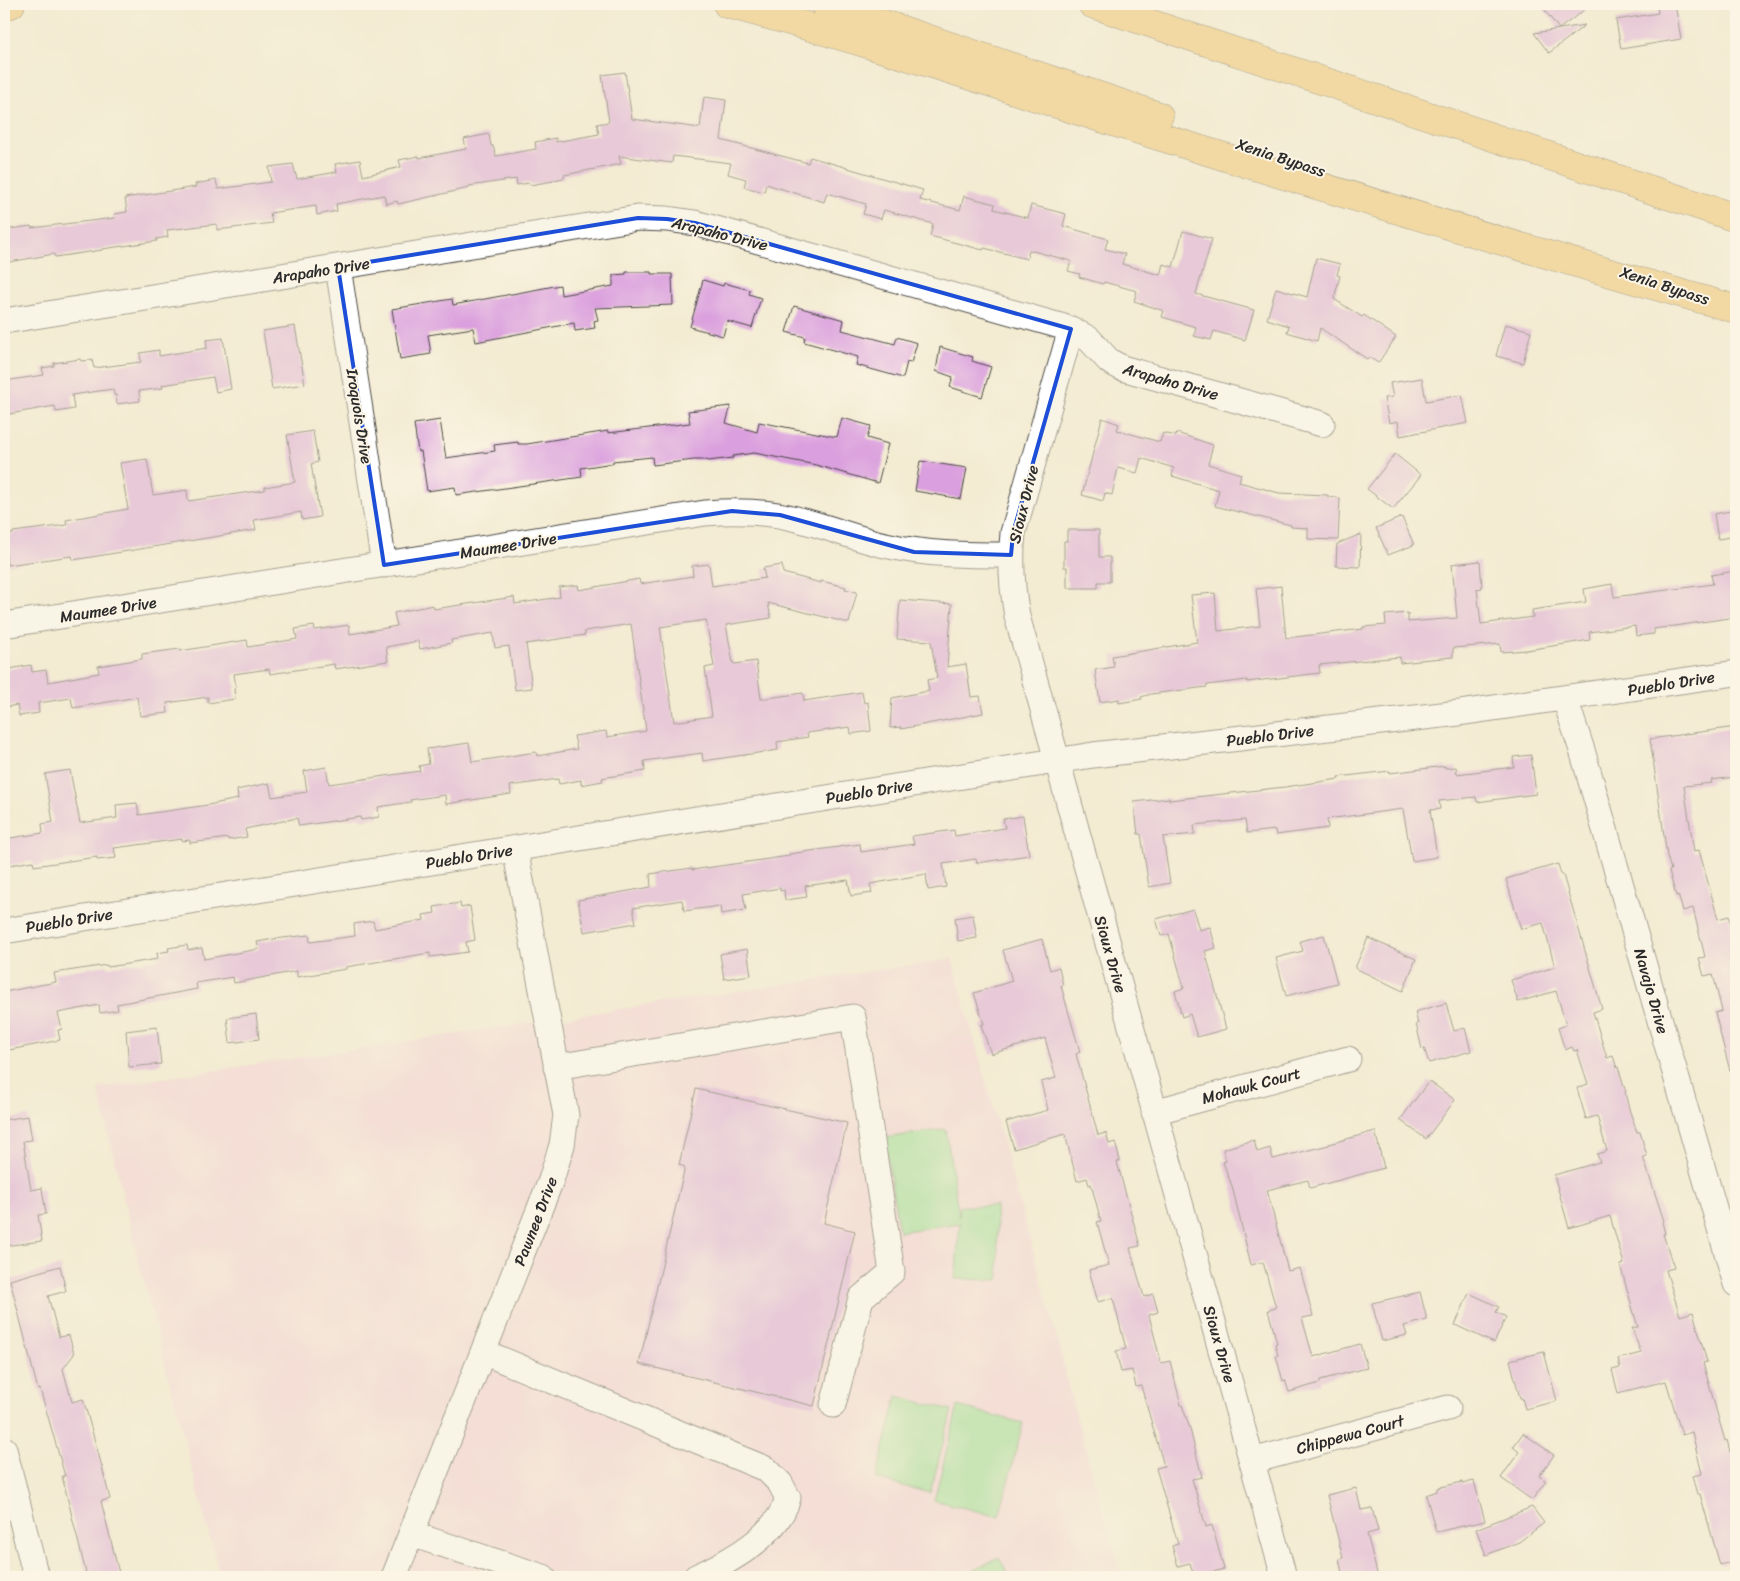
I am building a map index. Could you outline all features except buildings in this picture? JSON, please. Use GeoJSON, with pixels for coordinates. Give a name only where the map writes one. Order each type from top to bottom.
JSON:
{"type":"FeatureCollection","features":[{"type":"Feature","properties":{"kind":"highway"},"geometry":{"type":"LineString","coordinates":[[4,7],[11,4]]}},
{"type":"Feature","properties":{"kind":"highway"},"geometry":{"type":"LineString","coordinates":[[727,4],[797,22],[1158,136],[1606,272],[1736,309]]}},
{"type":"Feature","properties":{"kind":"highway","name":"Xenia Bypass"},"geometry":{"type":"LineString","coordinates":[[825,4],[1736,309]]}},
{"type":"Feature","properties":{"kind":"highway"},"geometry":{"type":"LineString","coordinates":[[1092,4],[1736,218]]}},
{"type":"Feature","properties":{"kind":"highway"},"geometry":{"type":"LineString","coordinates":[[1145,4],[1326,67],[1447,122]]}},
{"type":"Feature","properties":{"kind":"street","name":"Arapaho Drive"},"geometry":{"type":"LineString","coordinates":[[4,322],[638,218],[667,219],[695,223],[1070,329],[1089,339],[1109,361],[1122,368],[1322,424]]}},
{"type":"Feature","properties":{"kind":"street","name":"Iroquois Drive"},"geometry":{"type":"LineString","coordinates":[[338,267],[384,565]]}},
{"type":"Feature","properties":{"kind":"street","name":"Sioux Drive"},"geometry":{"type":"LineString","coordinates":[[1070,329],[1013,533],[1011,555],[1012,588],[1016,616],[1284,1577]]}},
{"type":"Feature","properties":{"kind":"street","name":"Maumee Drive"},"geometry":{"type":"LineString","coordinates":[[4,626],[732,510],[780,515],[883,545],[914,552],[946,555],[1011,555]]}},
{"type":"Feature","properties":{"kind":"street","name":"Pueblo Drive"},"geometry":{"type":"LineString","coordinates":[[4,931],[1057,761],[1459,714],[1736,673]]}},
{"type":"Feature","properties":{"kind":"street","name":"Navajo Drive"},"geometry":{"type":"LineString","coordinates":[[1565,699],[1582,750],[1736,1284]]}},
{"type":"Feature","properties":{"kind":"street","name":"Pawnee Drive"},"geometry":{"type":"LineString","coordinates":[[394,1577],[552,1180],[562,1145],[566,1116],[515,848]]}},
{"type":"Feature","properties":{"kind":"street"},"geometry":{"type":"LineString","coordinates":[[556,1067],[853,1017],[892,1272],[862,1298],[833,1405]]}},
{"type":"Feature","properties":{"kind":"street","name":"Mohawk Court"},"geometry":{"type":"LineString","coordinates":[[1154,1112],[1348,1059]]}},
{"type":"Feature","properties":{"kind":"street"},"geometry":{"type":"LineString","coordinates":[[483,1352],[766,1470],[780,1483],[788,1498],[785,1508],[762,1537],[729,1561],[696,1577]]}},
{"type":"Feature","properties":{"kind":"street","name":"Chippewa Court"},"geometry":{"type":"LineString","coordinates":[[1252,1461],[1448,1408]]}},
{"type":"Feature","properties":{"kind":"street"},"geometry":{"type":"LineString","coordinates":[[4,1449],[36,1577]]}},
{"type":"Feature","properties":{"kind":"street"},"geometry":{"type":"LineString","coordinates":[[411,1534],[543,1577]]}},
{"type":"Feature","properties":{"kind":"highlighted area"},"geometry":{"type":"Polygon","coordinates":[[[638,218],[667,219],[695,223],[1071,329],[1013,533],[1011,555],[914,552],[780,515],[732,511],[384,565],[338,267],[638,218]]]}},
{"type":"Feature","properties":{"kind":"shaded area"},"geometry":{"type":"Polygon","coordinates":[[[952,959],[1122,1577],[220,1577],[135,1247],[98,1088],[952,959]]]}},
{"type":"Feature","properties":{"kind":"green space"},"geometry":{"type":"Polygon","coordinates":[[[946,1129],[959,1217],[960,1206],[996,1206],[999,1280],[955,1279],[960,1223],[899,1232],[884,1138],[946,1129]]]}},
{"type":"Feature","properties":{"kind":"green space"},"geometry":{"type":"Polygon","coordinates":[[[897,1396],[952,1410],[930,1493],[876,1479],[897,1396]]]}},
{"type":"Feature","properties":{"kind":"green space"},"geometry":{"type":"Polygon","coordinates":[[[958,1406],[1023,1423],[999,1517],[934,1500],[958,1406]]]}},
{"type":"Feature","properties":{"kind":"green space"},"geometry":{"type":"Polygon","coordinates":[[[999,1557],[1010,1577],[961,1577],[999,1557]]]}}]}
